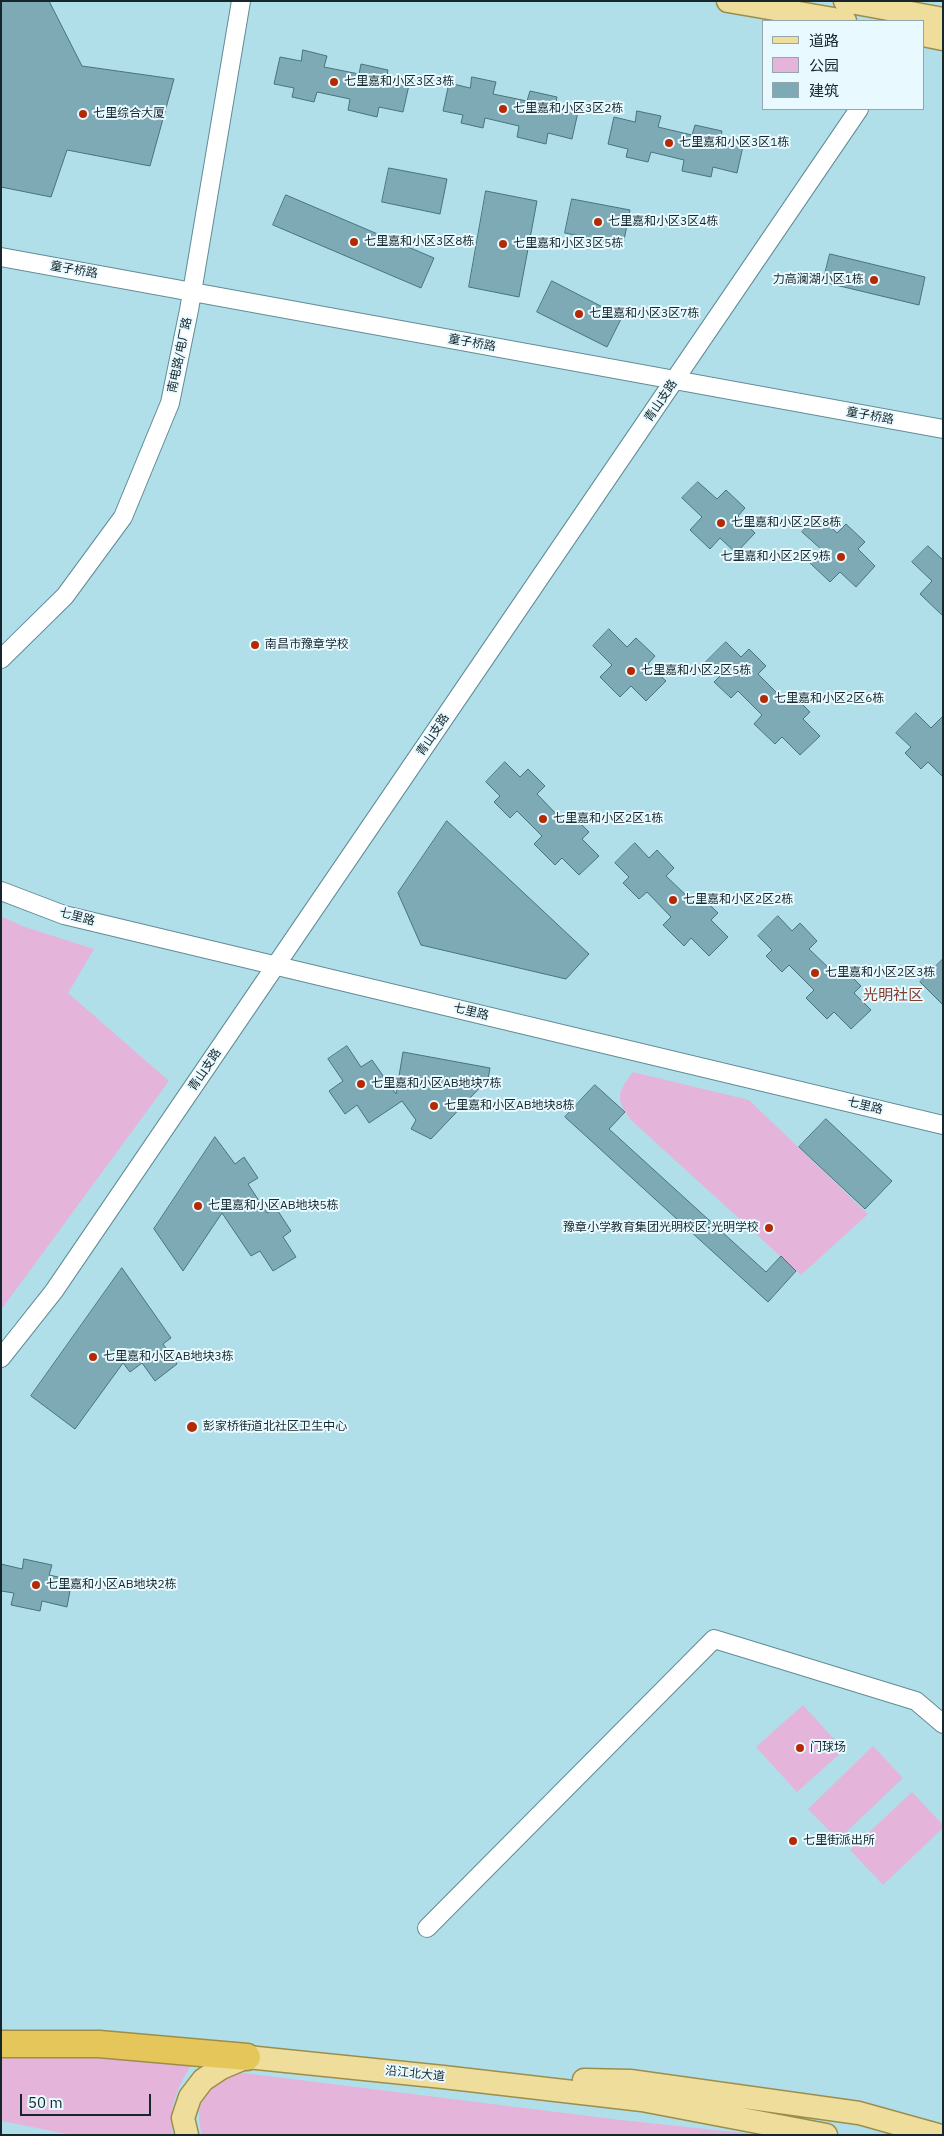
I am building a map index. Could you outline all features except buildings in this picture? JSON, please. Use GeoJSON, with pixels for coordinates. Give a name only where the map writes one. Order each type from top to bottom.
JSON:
{"type":"FeatureCollection","features":[{"type":"Feature","properties":{"kind":"highway","name":"沿江北大道"},"geometry":{"type":"LineString","coordinates":[[1,2044],[100,2044],[247,2057]]}},
{"type":"Feature","properties":{"kind":"main road"},"geometry":{"type":"LineString","coordinates":[[728,1],[839,20]]}},
{"type":"Feature","properties":{"kind":"main road"},"geometry":{"type":"LineString","coordinates":[[845,1],[943,19]]}},
{"type":"Feature","properties":{"kind":"main road"},"geometry":{"type":"LineString","coordinates":[[924,35],[943,39]]}},
{"type":"Feature","properties":{"kind":"main road"},"geometry":{"type":"LineString","coordinates":[[187,2135],[183,2118],[190,2097],[202,2080],[221,2068],[247,2057]]}},
{"type":"Feature","properties":{"kind":"main road","name":"沿江北大道"},"geometry":{"type":"LineString","coordinates":[[247,2057],[642,2100],[826,2135]]}},
{"type":"Feature","properties":{"kind":"main road"},"geometry":{"type":"LineString","coordinates":[[443,2077],[630,2081],[859,2113],[938,2135]]}},
{"type":"Feature","properties":{"kind":"street","name":"南电路/电厂路"},"geometry":{"type":"LineString","coordinates":[[1,659],[65,596],[123,517],[170,403],[192,292],[242,1]]}},
{"type":"Feature","properties":{"kind":"street","name":"青山支路"},"geometry":{"type":"LineString","coordinates":[[1,1358],[54,1291],[858,110]]}},
{"type":"Feature","properties":{"kind":"street","name":"童子桥路"},"geometry":{"type":"LineString","coordinates":[[1,257],[943,430]]}},
{"type":"Feature","properties":{"kind":"street","name":"七里路"},"geometry":{"type":"LineString","coordinates":[[1,891],[64,915],[943,1125]]}},
{"type":"Feature","properties":{"kind":"street"},"geometry":{"type":"LineString","coordinates":[[427,1928],[714,1639],[916,1701],[943,1724]]}},
{"type":"Feature","properties":{"kind":"green space"},"geometry":{"type":"Polygon","coordinates":[[[1,916],[22,926],[94,949],[68,993],[169,1081],[1,1310],[1,916]]]}},
{"type":"Feature","properties":{"kind":"green space"},"geometry":{"type":"Polygon","coordinates":[[[633,1072],[749,1100],[868,1214],[801,1275],[631,1120],[622,1106],[620,1096],[624,1085],[633,1072]]]}},
{"type":"Feature","properties":{"kind":"green space","name":"门球场"},"geometry":{"type":"Polygon","coordinates":[[[803,1705],[844,1750],[797,1792],[756,1747],[803,1705]]]}},
{"type":"Feature","properties":{"kind":"green space"},"geometry":{"type":"Polygon","coordinates":[[[873,1746],[903,1778],[838,1840],[808,1809],[873,1746]]]}},
{"type":"Feature","properties":{"kind":"green space"},"geometry":{"type":"Polygon","coordinates":[[[912,1792],[943,1825],[943,1828],[883,1885],[850,1850],[912,1792]]]}},
{"type":"Feature","properties":{"kind":"green space"},"geometry":{"type":"Polygon","coordinates":[[[1,2056],[114,2058],[192,2063],[175,2097],[172,2114],[173,2135],[73,2135],[1,2121],[1,2056]]]}},
{"type":"Feature","properties":{"kind":"green space"},"geometry":{"type":"Polygon","coordinates":[[[235,2072],[621,2120],[762,2135],[202,2135],[199,2112],[204,2096],[209,2089],[235,2072]]]}},
{"type":"Feature","properties":{"kind":"place","name":"七里嘉和小区3区3栋"},"geometry":{"type":"Point","coordinates":[334,82]}},
{"type":"Feature","properties":{"kind":"place","name":"七里嘉和小区3区2栋"},"geometry":{"type":"Point","coordinates":[503,109]}},
{"type":"Feature","properties":{"kind":"place","name":"七里综合大厦"},"geometry":{"type":"Point","coordinates":[83,114]}},
{"type":"Feature","properties":{"kind":"place","name":"七里嘉和小区3区1栋"},"geometry":{"type":"Point","coordinates":[669,143]}},
{"type":"Feature","properties":{"kind":"place","name":"七里嘉和小区3区4栋"},"geometry":{"type":"Point","coordinates":[598,222]}},
{"type":"Feature","properties":{"kind":"place","name":"七里嘉和小区3区8栋"},"geometry":{"type":"Point","coordinates":[354,242]}},
{"type":"Feature","properties":{"kind":"place","name":"七里嘉和小区3区5栋"},"geometry":{"type":"Point","coordinates":[503,244]}},
{"type":"Feature","properties":{"kind":"place","name":"力高澜湖小区1栋"},"geometry":{"type":"Point","coordinates":[874,280]}},
{"type":"Feature","properties":{"kind":"place","name":"七里嘉和小区3区7栋"},"geometry":{"type":"Point","coordinates":[579,314]}},
{"type":"Feature","properties":{"kind":"place","name":"七里嘉和小区2区8栋"},"geometry":{"type":"Point","coordinates":[721,523]}},
{"type":"Feature","properties":{"kind":"place","name":"七里嘉和小区2区9栋"},"geometry":{"type":"Point","coordinates":[841,557]}},
{"type":"Feature","properties":{"kind":"place","name":"南昌市豫章学校"},"geometry":{"type":"Point","coordinates":[255,645]}},
{"type":"Feature","properties":{"kind":"place","name":"七里嘉和小区2区5栋"},"geometry":{"type":"Point","coordinates":[631,671]}},
{"type":"Feature","properties":{"kind":"place","name":"七里嘉和小区2区6栋"},"geometry":{"type":"Point","coordinates":[764,699]}},
{"type":"Feature","properties":{"kind":"place","name":"七里嘉和小区2区1栋"},"geometry":{"type":"Point","coordinates":[543,819]}},
{"type":"Feature","properties":{"kind":"place","name":"七里嘉和小区2区2栋"},"geometry":{"type":"Point","coordinates":[673,900]}},
{"type":"Feature","properties":{"kind":"place","name":"七里嘉和小区2区3栋"},"geometry":{"type":"Point","coordinates":[815,973]}},
{"type":"Feature","properties":{"kind":"place","name":"七里嘉和小区AB地块7栋"},"geometry":{"type":"Point","coordinates":[361,1084]}},
{"type":"Feature","properties":{"kind":"place","name":"七里嘉和小区AB地块8栋"},"geometry":{"type":"Point","coordinates":[434,1106]}},
{"type":"Feature","properties":{"kind":"place","name":"七里嘉和小区AB地块5栋"},"geometry":{"type":"Point","coordinates":[198,1206]}},
{"type":"Feature","properties":{"kind":"place","name":"豫章小学教育集团光明校区·光明学校"},"geometry":{"type":"Point","coordinates":[769,1228]}},
{"type":"Feature","properties":{"kind":"place","name":"七里嘉和小区AB地块3栋"},"geometry":{"type":"Point","coordinates":[93,1357]}},
{"type":"Feature","properties":{"kind":"place","name":"彭家桥街道北社区卫生中心"},"geometry":{"type":"Point","coordinates":[192,1427]}},
{"type":"Feature","properties":{"kind":"place","name":"七里嘉和小区AB地块2栋"},"geometry":{"type":"Point","coordinates":[36,1585]}},
{"type":"Feature","properties":{"kind":"place","name":"门球场"},"geometry":{"type":"Point","coordinates":[800,1748]}},
{"type":"Feature","properties":{"kind":"place","name":"七里街派出所"},"geometry":{"type":"Point","coordinates":[793,1841]}},
{"type":"Feature","properties":{"kind":"district","name":"光明社区"},"geometry":{"type":"Point","coordinates":[893,996]}}]}
